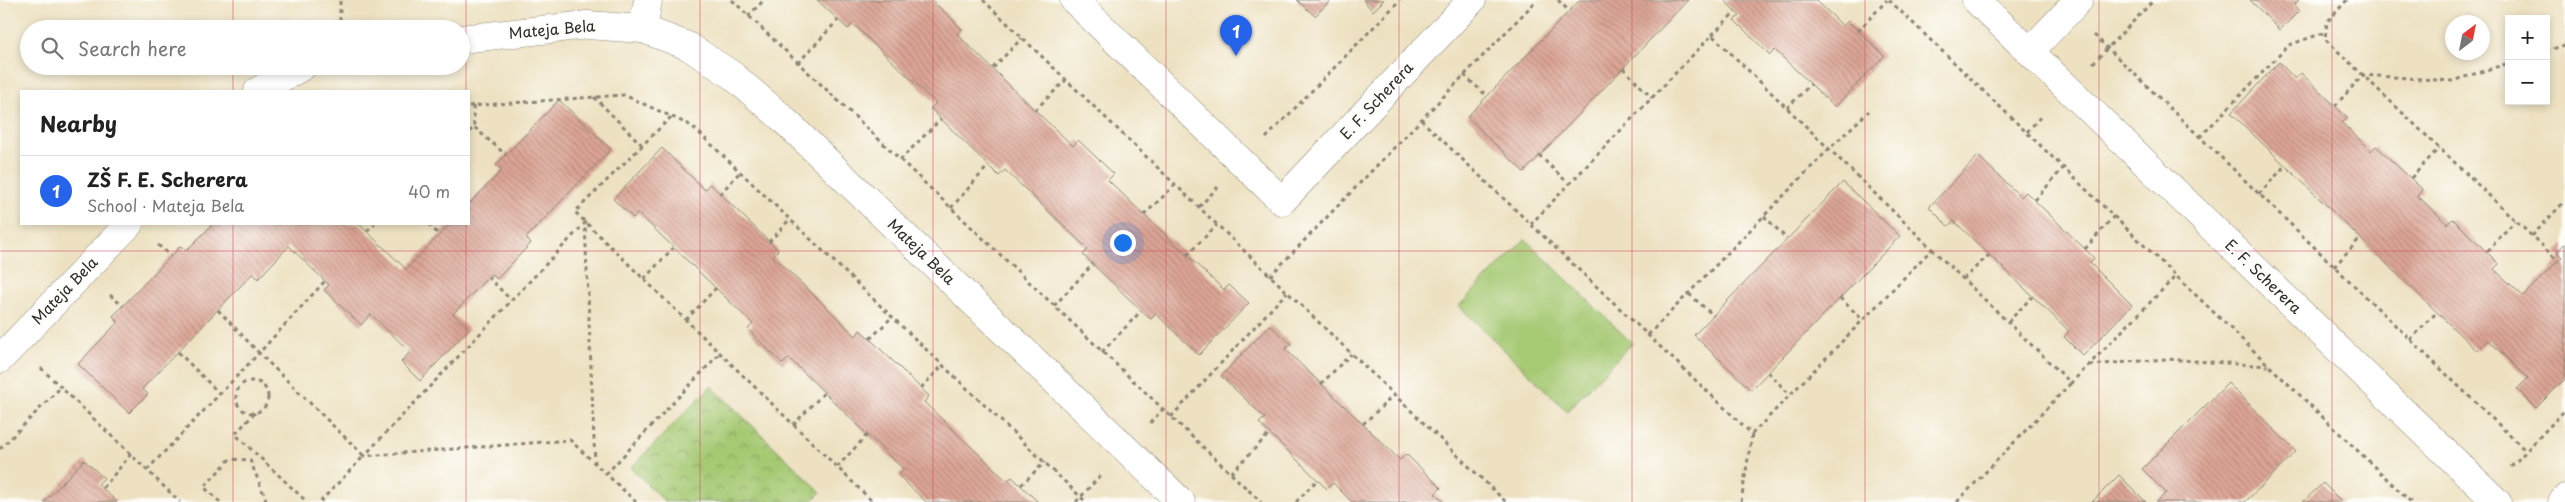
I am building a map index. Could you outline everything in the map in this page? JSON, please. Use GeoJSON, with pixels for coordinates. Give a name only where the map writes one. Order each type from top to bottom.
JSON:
{"type":"FeatureCollection","features":[{"type":"Feature","properties":{"kind":"street"},"geometry":{"type":"LineString","coordinates":[[643,28],[648,0]]}},
{"type":"Feature","properties":{"kind":"street"},"geometry":{"type":"LineString","coordinates":[[1074,0],[1242,163]]}},
{"type":"Feature","properties":{"kind":"street","name":"E. F. Scherera"},"geometry":{"type":"LineString","coordinates":[[1242,163],[1282,201],[1472,0]]}},
{"type":"Feature","properties":{"kind":"street","name":"E. F. Scherera"},"geometry":{"type":"LineString","coordinates":[[1976,0],[2491,498]]}},
{"type":"Feature","properties":{"kind":"street"},"geometry":{"type":"LineString","coordinates":[[2030,51],[2074,5]]}},
{"type":"Feature","properties":{"kind":"street","name":"Mateja Bela"},"geometry":{"type":"LineString","coordinates":[[470,38],[587,25],[643,28],[688,46],[732,75],[774,111],[1181,502]]}},
{"type":"Feature","properties":{"kind":"street"},"geometry":{"type":"LineString","coordinates":[[260,90],[287,75]]}},
{"type":"Feature","properties":{"kind":"street","name":"Mateja Bela"},"geometry":{"type":"LineString","coordinates":[[0,358],[128,225]]}},
{"type":"Feature","properties":{"kind":"street"},"geometry":{"type":"LineString","coordinates":[[2562,502],[2565,498]]}},
{"type":"Feature","properties":{"kind":"path"},"geometry":{"type":"LineString","coordinates":[[340,0],[340,20]]}},
{"type":"Feature","properties":{"kind":"path"},"geometry":{"type":"LineString","coordinates":[[732,0],[1261,502]]}},
{"type":"Feature","properties":{"kind":"path"},"geometry":{"type":"LineString","coordinates":[[748,16],[764,0]]}},
{"type":"Feature","properties":{"kind":"path"},"geometry":{"type":"LineString","coordinates":[[982,0],[1503,501]]}},
{"type":"Feature","properties":{"kind":"path"},"geometry":{"type":"LineString","coordinates":[[1199,207],[1400,0]]}},
{"type":"Feature","properties":{"kind":"path"},"geometry":{"type":"LineString","coordinates":[[1270,276],[1537,0]]}},
{"type":"Feature","properties":{"kind":"path"},"geometry":{"type":"LineString","coordinates":[[1558,0],[1569,11]]}},
{"type":"Feature","properties":{"kind":"path"},"geometry":{"type":"LineString","coordinates":[[1858,31],[1888,0],[2411,502]]}},
{"type":"Feature","properties":{"kind":"path"},"geometry":{"type":"LineString","coordinates":[[2348,0],[2327,22],[2325,39],[2558,261]]}},
{"type":"Feature","properties":{"kind":"path"},"geometry":{"type":"LineString","coordinates":[[2074,5],[2200,138],[2526,451]]}},
{"type":"Feature","properties":{"kind":"path"},"geometry":{"type":"LineString","coordinates":[[1531,224],[1736,12]]}},
{"type":"Feature","properties":{"kind":"path"},"geometry":{"type":"LineString","coordinates":[[798,63],[838,20]]}},
{"type":"Feature","properties":{"kind":"path"},"geometry":{"type":"LineString","coordinates":[[2200,138],[2289,45],[2326,32]]}},
{"type":"Feature","properties":{"kind":"path"},"geometry":{"type":"LineString","coordinates":[[1712,35],[2071,383]]}},
{"type":"Feature","properties":{"kind":"path"},"geometry":{"type":"LineString","coordinates":[[993,68],[1022,38]]}},
{"type":"Feature","properties":{"kind":"path"},"geometry":{"type":"LineString","coordinates":[[2550,50],[2565,45]]}},
{"type":"Feature","properties":{"kind":"path"},"geometry":{"type":"LineString","coordinates":[[2363,75],[2452,81],[2505,64]]}},
{"type":"Feature","properties":{"kind":"path"},"geometry":{"type":"LineString","coordinates":[[1622,68],[1652,98]]}},
{"type":"Feature","properties":{"kind":"path"},"geometry":{"type":"LineString","coordinates":[[2335,106],[2363,75]]}},
{"type":"Feature","properties":{"kind":"path"},"geometry":{"type":"LineString","coordinates":[[1464,76],[1487,96]]}},
{"type":"Feature","properties":{"kind":"path"},"geometry":{"type":"LineString","coordinates":[[1035,110],[1066,80]]}},
{"type":"Feature","properties":{"kind":"path"},"geometry":{"type":"LineString","coordinates":[[1787,108],[1811,84]]}},
{"type":"Feature","properties":{"kind":"path"},"geometry":{"type":"LineString","coordinates":[[470,106],[624,95],[692,126],[1086,502]]}},
{"type":"Feature","properties":{"kind":"path"},"geometry":{"type":"LineString","coordinates":[[594,97],[642,145]]}},
{"type":"Feature","properties":{"kind":"path"},"geometry":{"type":"LineString","coordinates":[[470,131],[474,127],[474,106]]}},
{"type":"Feature","properties":{"kind":"path"},"geometry":{"type":"LineString","coordinates":[[1648,335],[1829,149],[1869,111]]}},
{"type":"Feature","properties":{"kind":"path"},"geometry":{"type":"LineString","coordinates":[[671,117],[575,212],[873,502]]}},
{"type":"Feature","properties":{"kind":"path"},"geometry":{"type":"LineString","coordinates":[[900,160],[941,118]]}},
{"type":"Feature","properties":{"kind":"path"},"geometry":{"type":"LineString","coordinates":[[1421,120],[1752,434]]}},
{"type":"Feature","properties":{"kind":"path"},"geometry":{"type":"LineString","coordinates":[[474,127],[506,155]]}},
{"type":"Feature","properties":{"kind":"path"},"geometry":{"type":"LineString","coordinates":[[2411,178],[2439,148]]}},
{"type":"Feature","properties":{"kind":"path"},"geometry":{"type":"LineString","coordinates":[[1540,155],[1569,184]]}},
{"type":"Feature","properties":{"kind":"path"},"geometry":{"type":"LineString","coordinates":[[951,208],[989,165]]}},
{"type":"Feature","properties":{"kind":"path"},"geometry":{"type":"LineString","coordinates":[[2258,194],[2285,166]]}},
{"type":"Feature","properties":{"kind":"path"},"geometry":{"type":"LineString","coordinates":[[2035,200],[2064,167]]}},
{"type":"Feature","properties":{"kind":"path"},"geometry":{"type":"LineString","coordinates":[[720,194],[740,172]]}},
{"type":"Feature","properties":{"kind":"path"},"geometry":{"type":"LineString","coordinates":[[1144,214],[1175,185]]}},
{"type":"Feature","properties":{"kind":"path"},"geometry":{"type":"LineString","coordinates":[[2532,236],[2565,201]]}},
{"type":"Feature","properties":{"kind":"path"},"geometry":{"type":"LineString","coordinates":[[1764,216],[1787,239]]}},
{"type":"Feature","properties":{"kind":"path"},"geometry":{"type":"LineString","coordinates":[[2085,249],[2114,216]]}},
{"type":"Feature","properties":{"kind":"path"},"geometry":{"type":"LineString","coordinates":[[769,242],[790,220]]}},
{"type":"Feature","properties":{"kind":"path"},"geometry":{"type":"LineString","coordinates":[[2486,251],[2515,221]]}},
{"type":"Feature","properties":{"kind":"path"},"geometry":{"type":"LineString","coordinates":[[320,502],[585,223]]}},
{"type":"Feature","properties":{"kind":"path"},"geometry":{"type":"LineString","coordinates":[[585,223],[595,464]]}},
{"type":"Feature","properties":{"kind":"path"},"geometry":{"type":"LineString","coordinates":[[366,231],[374,225]]}},
{"type":"Feature","properties":{"kind":"path"},"geometry":{"type":"LineString","coordinates":[[430,225],[439,235]]}},
{"type":"Feature","properties":{"kind":"path"},"geometry":{"type":"LineString","coordinates":[[1187,255],[1217,225]]}},
{"type":"Feature","properties":{"kind":"path"},"geometry":{"type":"LineString","coordinates":[[2334,267],[2360,238]]}},
{"type":"Feature","properties":{"kind":"path"},"geometry":{"type":"LineString","coordinates":[[153,241],[171,256]]}},
{"type":"Feature","properties":{"kind":"path"},"geometry":{"type":"LineString","coordinates":[[644,279],[674,248]]}},
{"type":"Feature","properties":{"kind":"path"},"geometry":{"type":"LineString","coordinates":[[1740,502],[1752,434],[1932,249]]}},
{"type":"Feature","properties":{"kind":"path"},"geometry":{"type":"LineString","coordinates":[[1963,280],[1989,255]]}},
{"type":"Feature","properties":{"kind":"path"},"geometry":{"type":"LineString","coordinates":[[1054,306],[1093,264]]}},
{"type":"Feature","properties":{"kind":"path"},"geometry":{"type":"LineString","coordinates":[[1957,502],[2176,276]]}},
{"type":"Feature","properties":{"kind":"path"},"geometry":{"type":"LineString","coordinates":[[488,277],[511,300]]}},
{"type":"Feature","properties":{"kind":"path"},"geometry":{"type":"LineString","coordinates":[[147,470],[325,281]]}},
{"type":"Feature","properties":{"kind":"path"},"geometry":{"type":"LineString","coordinates":[[686,320],[716,288]]}},
{"type":"Feature","properties":{"kind":"path"},"geometry":{"type":"LineString","coordinates":[[105,290],[123,306]]}},
{"type":"Feature","properties":{"kind":"path"},"geometry":{"type":"LineString","coordinates":[[1171,417],[1287,292]]}},
{"type":"Feature","properties":{"kind":"path"},"geometry":{"type":"LineString","coordinates":[[1689,294],[1714,316]]}},
{"type":"Feature","properties":{"kind":"path"},"geometry":{"type":"LineString","coordinates":[[2008,322],[2032,296]]}},
{"type":"Feature","properties":{"kind":"path"},"geometry":{"type":"LineString","coordinates":[[1840,298],[1863,320]]}},
{"type":"Feature","properties":{"kind":"path"},"geometry":{"type":"LineString","coordinates":[[218,310],[364,456],[570,440],[636,502]]}},
{"type":"Feature","properties":{"kind":"path"},"geometry":{"type":"LineString","coordinates":[[1102,352],[1141,311]]}},
{"type":"Feature","properties":{"kind":"path"},"geometry":{"type":"LineString","coordinates":[[2410,340],[2437,312]]}},
{"type":"Feature","properties":{"kind":"path"},"geometry":{"type":"LineString","coordinates":[[870,339],[892,317]]}},
{"type":"Feature","properties":{"kind":"path"},"geometry":{"type":"LineString","coordinates":[[178,352],[220,394]]}},
{"type":"Feature","properties":{"kind":"path"},"geometry":{"type":"LineString","coordinates":[[606,474],[720,353]]}},
{"type":"Feature","properties":{"kind":"path"},"geometry":{"type":"LineString","coordinates":[[1321,384],[1352,354]]}},
{"type":"Feature","properties":{"kind":"path"},"geometry":{"type":"LineString","coordinates":[[2089,365],[2166,359],[2269,366]]}},
{"type":"Feature","properties":{"kind":"path"},"geometry":{"type":"LineString","coordinates":[[921,388],[943,365]]}},
{"type":"Feature","properties":{"kind":"path"},"geometry":{"type":"LineString","coordinates":[[1768,372],[1790,395]]}},
{"type":"Feature","properties":{"kind":"path"},"geometry":{"type":"LineString","coordinates":[[235,378],[241,385]]}},
{"type":"Feature","properties":{"kind":"path"},"geometry":{"type":"LineString","coordinates":[[255,413],[244,411],[237,403],[236,393],[241,385],[252,380],[265,387],[267,403],[264,408],[255,413],[234,434],[307,502]]}},
{"type":"Feature","properties":{"kind":"path"},"geometry":{"type":"LineString","coordinates":[[0,450],[62,386],[180,502]]}},
{"type":"Feature","properties":{"kind":"path"},"geometry":{"type":"LineString","coordinates":[[793,425],[824,393]]}},
{"type":"Feature","properties":{"kind":"path"},"geometry":{"type":"LineString","coordinates":[[1363,424],[1394,395]]}},
{"type":"Feature","properties":{"kind":"path"},"geometry":{"type":"LineString","coordinates":[[2491,498],[2526,451],[2565,410]]}},
{"type":"Feature","properties":{"kind":"path"},"geometry":{"type":"LineString","coordinates":[[1230,473],[1270,433]]}},
{"type":"Feature","properties":{"kind":"path"},"geometry":{"type":"LineString","coordinates":[[837,467],[868,434]]}},
{"type":"Feature","properties":{"kind":"path"},"geometry":{"type":"LineString","coordinates":[[103,488],[131,454]]}},
{"type":"Feature","properties":{"kind":"path"},"geometry":{"type":"LineString","coordinates":[[220,502],[204,487],[230,459],[262,460]]}},
{"type":"Feature","properties":{"kind":"path"},"geometry":{"type":"LineString","coordinates":[[250,460],[268,502]]}},
{"type":"Feature","properties":{"kind":"path"},"geometry":{"type":"LineString","coordinates":[[1021,485],[1045,462]]}},
{"type":"Feature","properties":{"kind":"path"},"geometry":{"type":"LineString","coordinates":[[1296,502],[1318,479]]}},
{"type":"Feature","properties":{"kind":"green space"},"geometry":{"type":"Polygon","coordinates":[[[1525,239],[1632,343],[1567,411],[1459,306],[1525,239]]]}},
{"type":"Feature","properties":{"kind":"green space"},"geometry":{"type":"Polygon","coordinates":[[[711,386],[821,492],[811,502],[665,502],[631,468],[711,386]]]}},
{"type":"Feature","properties":{"kind":"building"},"geometry":{"type":"Polygon","coordinates":[[[817,0],[932,0],[962,29],[957,34],[1038,113],[1073,146],[1078,140],[1114,174],[1108,180],[1141,212],[1224,290],[1229,285],[1249,303],[1199,355],[1156,314],[1151,319],[1148,317],[1083,255],[1088,249],[1005,170],[999,176],[934,112],[931,108],[936,103],[853,24],[848,29],[817,0]]]}},
{"type":"Feature","properties":{"kind":"building"},"geometry":{"type":"Polygon","coordinates":[[[1297,0],[1331,0],[1315,16],[1297,0]]]}},
{"type":"Feature","properties":{"kind":"building"},"geometry":{"type":"Polygon","coordinates":[[[1363,0],[1384,0],[1373,11],[1363,0]]]}},
{"type":"Feature","properties":{"kind":"building"},"geometry":{"type":"Polygon","coordinates":[[[1580,0],[1688,0],[1524,172],[1467,117],[1580,0]]]}},
{"type":"Feature","properties":{"kind":"building"},"geometry":{"type":"Polygon","coordinates":[[[1724,0],[1816,0],[1843,26],[1848,21],[1884,56],[1835,107],[1775,50],[1770,55],[1734,20],[1740,16],[1724,0]]]}},
{"type":"Feature","properties":{"kind":"building"},"geometry":{"type":"Polygon","coordinates":[[[2250,0],[2299,0],[2294,5],[2299,11],[2280,30],[2250,0]]]}},
{"type":"Feature","properties":{"kind":"building"},"geometry":{"type":"Polygon","coordinates":[[[2279,62],[2295,79],[2301,73],[2348,118],[2342,123],[2371,151],[2376,146],[2423,190],[2418,196],[2447,224],[2453,219],[2499,264],[2494,269],[2523,296],[2562,257],[2557,252],[2565,243],[2565,379],[2536,408],[2517,389],[2528,378],[2488,340],[2477,351],[2231,113],[2279,62]]]}},
{"type":"Feature","properties":{"kind":"building"},"geometry":{"type":"Polygon","coordinates":[[[559,100],[611,149],[526,238],[531,243],[497,279],[491,274],[453,314],[469,329],[420,381],[401,362],[410,352],[371,314],[361,325],[324,290],[329,285],[289,246],[258,279],[253,273],[142,389],[148,394],[129,413],[78,364],[118,322],[113,316],[181,246],[186,251],[212,225],[360,225],[406,269],[449,225],[470,225],[470,203],[502,170],[496,165],[559,100]]]}},
{"type":"Feature","properties":{"kind":"building"},"geometry":{"type":"Polygon","coordinates":[[[662,148],[705,190],[710,184],[778,250],[773,256],[856,336],[860,330],[870,339],[929,396],[924,402],[1007,481],[1012,477],[1038,502],[926,502],[898,475],[904,470],[789,358],[783,364],[748,329],[753,324],[638,213],[633,218],[613,199],[662,148]]]}},
{"type":"Feature","properties":{"kind":"building"},"geometry":{"type":"Polygon","coordinates":[[[1978,156],[2021,197],[2026,192],[2085,249],[2094,258],[2090,263],[2132,305],[2083,356],[2064,337],[2069,331],[1954,221],[1948,226],[1929,207],[1978,156]]]}},
{"type":"Feature","properties":{"kind":"building"},"geometry":{"type":"Polygon","coordinates":[[[1843,182],[1900,236],[1751,390],[1694,335],[1843,182]]]}},
{"type":"Feature","properties":{"kind":"building"},"geometry":{"type":"Polygon","coordinates":[[[1270,325],[1291,344],[1285,349],[1400,460],[1406,454],[1441,488],[1435,494],[1444,502],[1352,502],[1333,483],[1327,489],[1259,423],[1265,418],[1221,376],[1270,325]]]}},
{"type":"Feature","properties":{"kind":"building"},"geometry":{"type":"Polygon","coordinates":[[[2228,383],[2296,452],[2245,502],[2156,502],[2166,493],[2142,469],[2228,383]]]}},
{"type":"Feature","properties":{"kind":"building"},"geometry":{"type":"Polygon","coordinates":[[[84,460],[104,478],[98,484],[117,502],[44,502],[84,460]]]}},
{"type":"Feature","properties":{"kind":"building"},"geometry":{"type":"Polygon","coordinates":[[[2119,475],[2146,502],[2092,502],[2119,475]]]}},
{"type":"Feature","properties":{"kind":"building"},"geometry":{"type":"Polygon","coordinates":[[[2323,483],[2342,502],[2303,502],[2323,483]]]}},
{"type":"Feature","properties":{"kind":"place","name":"ZŠ F. E. Scherera"},"geometry":{"type":"Point","coordinates":[1236,56]}}]}
